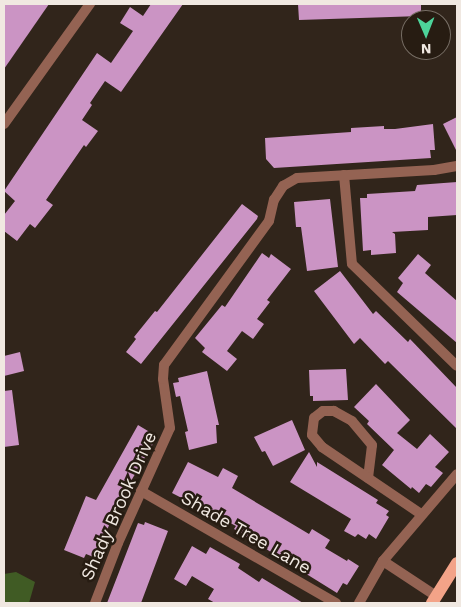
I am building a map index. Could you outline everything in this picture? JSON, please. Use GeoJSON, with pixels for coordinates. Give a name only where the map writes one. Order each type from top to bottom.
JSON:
{"type":"FeatureCollection","features":[{"type":"Feature","properties":{"kind":"main road"},"geometry":{"type":"LineString","coordinates":[[434,600],[457,563]]}},
{"type":"Feature","properties":{"kind":"street"},"geometry":{"type":"LineString","coordinates":[[4,124],[90,4]]}},
{"type":"Feature","properties":{"kind":"street","name":"Shady Brook Drive"},"geometry":{"type":"LineString","coordinates":[[95,603],[118,543],[170,428],[163,379],[164,365],[268,222],[274,200],[283,186],[297,178],[434,170],[457,166]]}},
{"type":"Feature","properties":{"kind":"street"},"geometry":{"type":"LineString","coordinates":[[344,175],[352,264],[457,366]]}},
{"type":"Feature","properties":{"kind":"street"},"geometry":{"type":"LineString","coordinates":[[368,478],[372,445],[352,421],[334,411],[323,411],[314,418],[312,435],[322,447],[421,514]]}},
{"type":"Feature","properties":{"kind":"street"},"geometry":{"type":"LineString","coordinates":[[359,603],[383,561],[421,514],[457,474]]}},
{"type":"Feature","properties":{"kind":"street","name":"Shade Tree Lane"},"geometry":{"type":"LineString","coordinates":[[141,491],[336,603]]}},
{"type":"Feature","properties":{"kind":"street"},"geometry":{"type":"LineString","coordinates":[[383,561],[434,600]]}},
{"type":"Feature","properties":{"kind":"green space"},"geometry":{"type":"Polygon","coordinates":[[[16,572],[35,582],[29,603],[4,603],[4,574],[16,572]]]}},
{"type":"Feature","properties":{"kind":"building"},"geometry":{"type":"Polygon","coordinates":[[[4,4],[49,4],[4,69],[4,4]]]}},
{"type":"Feature","properties":{"kind":"building"},"geometry":{"type":"Polygon","coordinates":[[[151,4],[183,4],[121,92],[105,81],[90,103],[92,105],[82,120],[98,131],[86,147],[84,145],[46,200],[53,205],[35,228],[30,224],[17,241],[4,231],[4,215],[15,201],[4,191],[97,53],[111,63],[133,31],[120,23],[130,7],[143,16],[151,4]]]}},
{"type":"Feature","properties":{"kind":"building"},"geometry":{"type":"Polygon","coordinates":[[[298,4],[421,4],[421,10],[401,10],[401,17],[299,20],[298,4]]]}},
{"type":"Feature","properties":{"kind":"building"},"geometry":{"type":"Polygon","coordinates":[[[457,117],[457,152],[443,124],[457,117]]]}},
{"type":"Feature","properties":{"kind":"building"},"geometry":{"type":"Polygon","coordinates":[[[433,124],[435,150],[430,150],[431,158],[274,168],[266,159],[265,138],[351,132],[351,128],[384,126],[384,129],[395,129],[433,124]]]}},
{"type":"Feature","properties":{"kind":"building"},"geometry":{"type":"Polygon","coordinates":[[[457,182],[457,215],[428,217],[428,230],[392,232],[395,234],[396,253],[371,255],[371,250],[363,251],[360,198],[367,198],[367,194],[415,191],[417,185],[457,182]]]}},
{"type":"Feature","properties":{"kind":"building"},"geometry":{"type":"Polygon","coordinates":[[[330,199],[338,267],[307,271],[301,227],[296,227],[294,202],[330,199]]]}},
{"type":"Feature","properties":{"kind":"building"},"geometry":{"type":"Polygon","coordinates":[[[242,204],[258,216],[257,219],[141,364],[126,352],[136,339],[134,337],[155,311],[157,312],[242,204]]]}},
{"type":"Feature","properties":{"kind":"building"},"geometry":{"type":"Polygon","coordinates":[[[262,253],[269,258],[271,254],[291,269],[267,300],[270,302],[257,319],[264,324],[253,339],[242,331],[227,351],[237,359],[227,371],[202,352],[205,348],[195,338],[222,305],[225,307],[262,253]]]}},
{"type":"Feature","properties":{"kind":"building"},"geometry":{"type":"Polygon","coordinates":[[[418,254],[431,265],[425,273],[457,301],[457,343],[397,292],[403,283],[398,278],[418,254]]]}},
{"type":"Feature","properties":{"kind":"building"},"geometry":{"type":"Polygon","coordinates":[[[340,271],[373,314],[376,311],[408,342],[410,339],[457,388],[457,429],[388,361],[385,364],[360,338],[354,344],[314,291],[340,271]]]}},
{"type":"Feature","properties":{"kind":"building"},"geometry":{"type":"Polygon","coordinates":[[[20,352],[24,371],[4,376],[4,356],[20,352]]]}},
{"type":"Feature","properties":{"kind":"building"},"geometry":{"type":"Polygon","coordinates":[[[346,369],[348,400],[313,401],[313,396],[310,396],[309,370],[346,369]]]}},
{"type":"Feature","properties":{"kind":"building"},"geometry":{"type":"Polygon","coordinates":[[[207,371],[219,425],[216,425],[217,443],[189,450],[185,432],[188,431],[180,396],[176,397],[173,383],[179,382],[178,378],[207,371]]]}},
{"type":"Feature","properties":{"kind":"building"},"geometry":{"type":"Polygon","coordinates":[[[376,384],[410,420],[397,433],[417,449],[430,434],[449,452],[435,467],[443,473],[431,487],[426,484],[419,493],[412,487],[411,489],[382,465],[394,450],[367,424],[369,421],[354,407],[376,384]]]}},
{"type":"Feature","properties":{"kind":"building"},"geometry":{"type":"Polygon","coordinates":[[[12,390],[19,445],[4,447],[4,391],[12,390]]]}},
{"type":"Feature","properties":{"kind":"building"},"geometry":{"type":"Polygon","coordinates":[[[292,420],[305,450],[273,466],[265,451],[262,452],[254,437],[292,420]]]}},
{"type":"Feature","properties":{"kind":"building"},"geometry":{"type":"Polygon","coordinates":[[[138,425],[153,434],[151,443],[153,444],[125,491],[123,490],[96,558],[86,554],[84,558],[64,550],[86,496],[96,500],[138,425]]]}},
{"type":"Feature","properties":{"kind":"building"},"geometry":{"type":"Polygon","coordinates":[[[309,452],[317,467],[317,462],[378,500],[376,503],[389,511],[386,515],[389,517],[376,539],[369,534],[366,539],[358,534],[355,537],[344,531],[351,519],[290,482],[309,452]]]}},
{"type":"Feature","properties":{"kind":"building"},"geometry":{"type":"Polygon","coordinates":[[[188,462],[218,477],[223,468],[238,476],[232,488],[309,534],[312,529],[330,540],[325,548],[359,566],[347,585],[343,583],[337,593],[234,529],[236,526],[172,493],[188,462]]]}},
{"type":"Feature","properties":{"kind":"building"},"geometry":{"type":"Polygon","coordinates":[[[145,522],[168,531],[141,603],[107,603],[138,523],[144,525],[145,522]]]}},
{"type":"Feature","properties":{"kind":"building"},"geometry":{"type":"Polygon","coordinates":[[[192,546],[206,554],[210,547],[240,564],[238,568],[259,582],[262,578],[303,603],[215,603],[208,599],[214,589],[192,576],[186,586],[174,579],[192,546]]]}}]}
